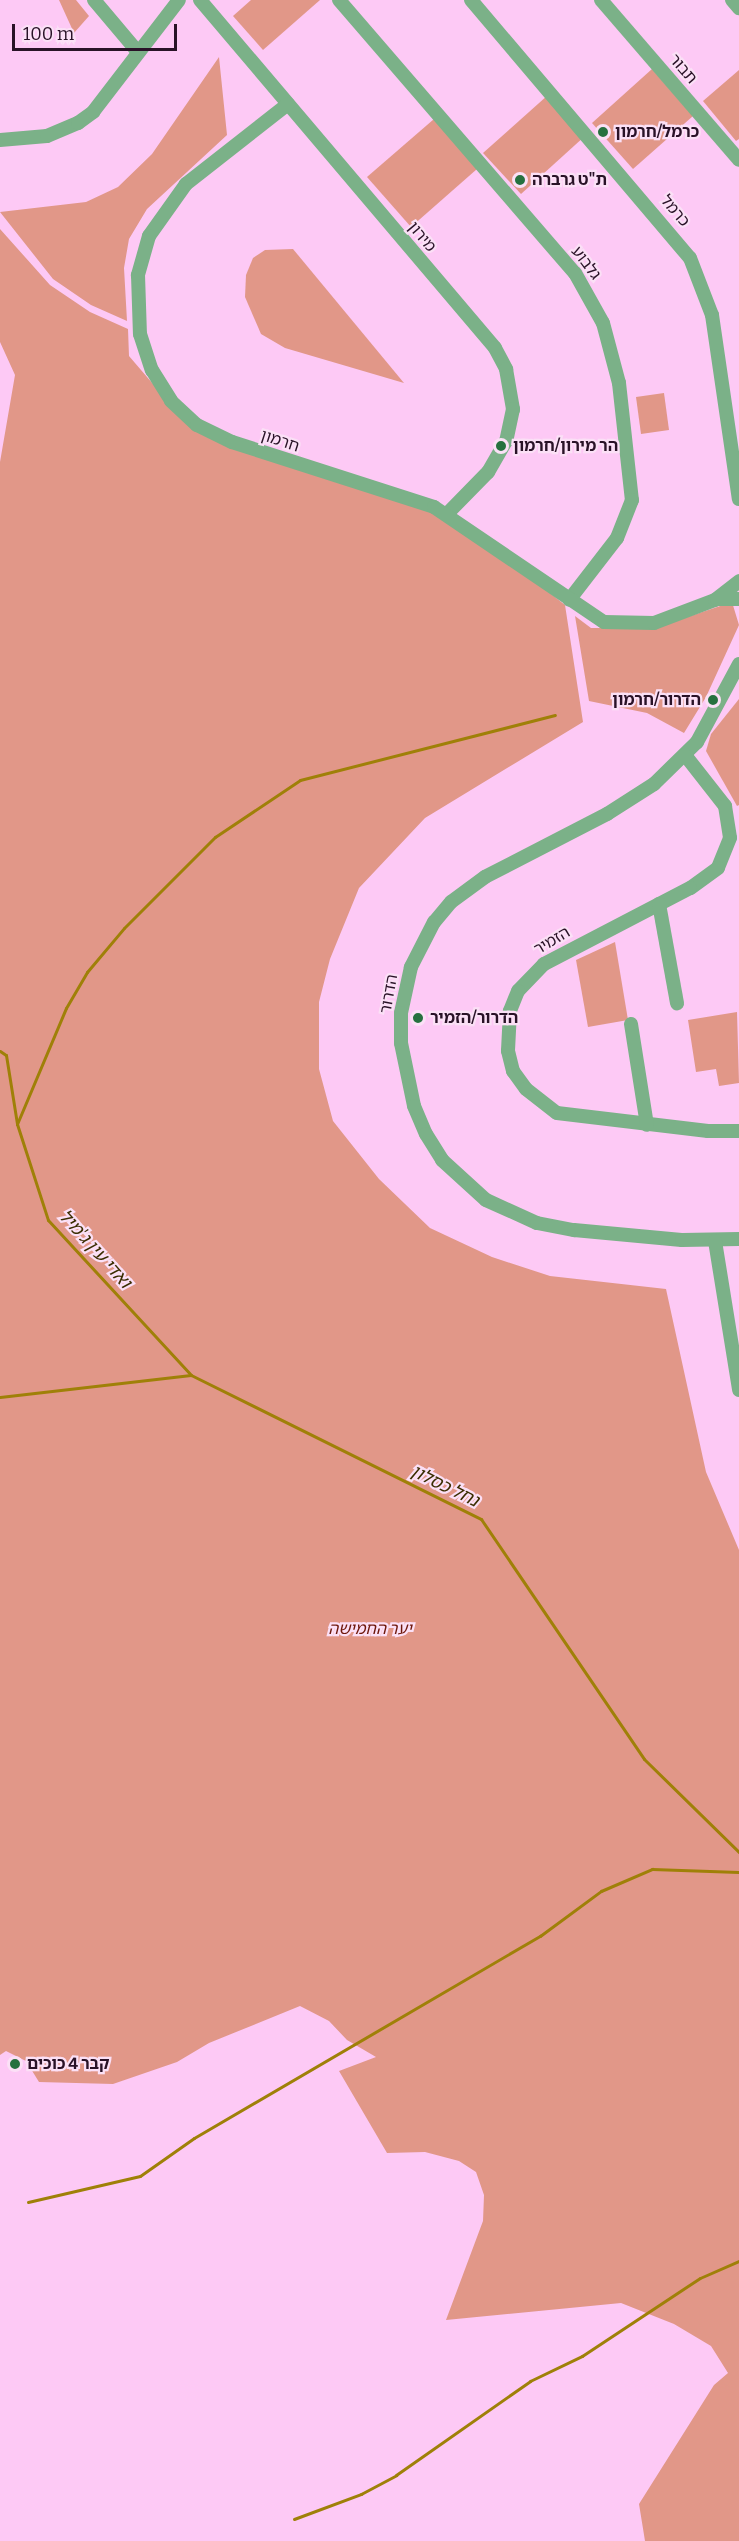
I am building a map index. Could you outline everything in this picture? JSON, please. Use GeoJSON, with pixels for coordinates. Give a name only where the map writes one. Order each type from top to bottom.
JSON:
{"type":"FeatureCollection","features":[{"type":"Feature","properties":{"kind":"street"},"geometry":{"type":"LineString","coordinates":[[94,0],[138,52]]}},
{"type":"Feature","properties":{"kind":"street"},"geometry":{"type":"LineString","coordinates":[[0,140],[46,136],[78,123],[93,111],[179,0]]}},
{"type":"Feature","properties":{"kind":"street","name":"מירון"},"geometry":{"type":"LineString","coordinates":[[200,0],[500,358],[512,387],[511,426],[488,472],[447,514]]}},
{"type":"Feature","properties":{"kind":"street","name":"גלבוע"},"geometry":{"type":"LineString","coordinates":[[339,0],[575,273],[603,323],[619,383],[632,500],[617,538],[569,600]]}},
{"type":"Feature","properties":{"kind":"street","name":"כרמל"},"geometry":{"type":"LineString","coordinates":[[471,0],[690,258],[712,315],[739,499]]}},
{"type":"Feature","properties":{"kind":"street","name":"תבור"},"geometry":{"type":"LineString","coordinates":[[601,0],[739,160]]}},
{"type":"Feature","properties":{"kind":"street"},"geometry":{"type":"LineString","coordinates":[[732,0],[739,8]]}},
{"type":"Feature","properties":{"kind":"street","name":"חרמון"},"geometry":{"type":"LineString","coordinates":[[288,104],[186,184],[149,236],[138,275],[138,307],[152,370],[171,401],[210,433],[447,514],[604,622],[624,626],[654,623],[715,600],[739,581]]}},
{"type":"Feature","properties":{"kind":"street","name":"חרמון"},"geometry":{"type":"LineString","coordinates":[[715,600],[739,599]]}},
{"type":"Feature","properties":{"kind":"street","name":"הדרור"},"geometry":{"type":"LineString","coordinates":[[739,664],[717,712],[684,755],[654,784],[610,812],[485,877],[451,902],[434,922],[411,967],[401,1013],[400,1043],[414,1106],[426,1134],[442,1160],[486,1200],[537,1223],[574,1230],[715,1241],[739,1239]]}},
{"type":"Feature","properties":{"kind":"street","name":"הזמיר"},"geometry":{"type":"LineString","coordinates":[[684,755],[717,791],[730,838],[718,868],[658,904],[543,963],[518,991],[507,1032],[513,1071],[542,1104],[572,1116],[647,1125],[739,1131]]}},
{"type":"Feature","properties":{"kind":"street"},"geometry":{"type":"LineString","coordinates":[[658,904],[677,1003]]}},
{"type":"Feature","properties":{"kind":"street"},"geometry":{"type":"LineString","coordinates":[[631,1024],[647,1125]]}},
{"type":"Feature","properties":{"kind":"street"},"geometry":{"type":"LineString","coordinates":[[715,1241],[739,1390]]}},
{"type":"Feature","properties":{"kind":"green space"},"geometry":{"type":"Polygon","coordinates":[[[59,0],[76,0],[89,16],[74,33],[59,0]]]}},
{"type":"Feature","properties":{"kind":"green space"},"geometry":{"type":"Polygon","coordinates":[[[251,0],[320,0],[263,50],[233,16],[251,0]]]}},
{"type":"Feature","properties":{"kind":"green space"},"geometry":{"type":"Polygon","coordinates":[[[219,57],[227,135],[147,209],[129,239],[124,268],[127,321],[91,305],[53,279],[0,212],[86,202],[118,187],[152,154],[219,57]]]}},
{"type":"Feature","properties":{"kind":"green space"},"geometry":{"type":"Polygon","coordinates":[[[652,69],[693,116],[633,169],[592,123],[652,69]]]}},
{"type":"Feature","properties":{"kind":"green space"},"geometry":{"type":"Polygon","coordinates":[[[739,70],[739,139],[736,141],[703,101],[739,70]]]}},
{"type":"Feature","properties":{"kind":"green space"},"geometry":{"type":"Polygon","coordinates":[[[548,95],[585,136],[521,194],[483,153],[548,95]]]}},
{"type":"Feature","properties":{"kind":"green space"},"geometry":{"type":"Polygon","coordinates":[[[434,119],[477,169],[411,227],[367,177],[434,119]]]}},
{"type":"Feature","properties":{"kind":"green space","name":"יער החמישה"},"geometry":{"type":"Polygon","coordinates":[[[0,229],[50,285],[90,312],[128,329],[129,356],[165,398],[210,431],[450,514],[565,605],[583,722],[425,818],[359,888],[330,959],[319,1002],[319,1069],[333,1121],[379,1179],[430,1228],[492,1257],[550,1276],[666,1289],[706,1472],[739,1550],[739,2541],[645,2541],[639,2504],[714,2385],[728,2373],[711,2346],[674,2324],[621,2303],[446,2320],[483,2221],[484,2195],[476,2172],[459,2161],[425,2152],[387,2153],[339,2071],[376,2057],[347,2040],[329,2021],[300,2006],[209,2043],[177,2062],[113,2084],[39,2082],[26,2061],[6,2051],[0,2055],[0,462],[15,375],[0,342],[0,229]]]}},
{"type":"Feature","properties":{"kind":"green space"},"geometry":{"type":"Polygon","coordinates":[[[293,249],[404,383],[285,348],[261,334],[245,297],[246,275],[253,258],[265,250],[293,249]]]}},
{"type":"Feature","properties":{"kind":"green space"},"geometry":{"type":"Polygon","coordinates":[[[664,393],[669,430],[641,434],[636,397],[664,393]]]}},
{"type":"Feature","properties":{"kind":"green space"},"geometry":{"type":"Polygon","coordinates":[[[732,602],[739,625],[706,697],[684,733],[647,713],[589,701],[575,616],[591,628],[655,628],[732,602]]]}},
{"type":"Feature","properties":{"kind":"green space"},"geometry":{"type":"Polygon","coordinates":[[[739,699],[739,805],[737,806],[706,751],[711,734],[739,699]]]}},
{"type":"Feature","properties":{"kind":"green space"},"geometry":{"type":"Polygon","coordinates":[[[615,942],[628,1020],[588,1027],[576,960],[615,942]]]}},
{"type":"Feature","properties":{"kind":"green space"},"geometry":{"type":"Polygon","coordinates":[[[737,1012],[739,1083],[719,1086],[716,1069],[696,1072],[688,1020],[737,1012]]]}},
{"type":"Feature","properties":{"kind":"waterway"},"geometry":{"type":"LineString","coordinates":[[17,1124],[66,1008],[87,972],[124,928],[215,837],[300,780],[555,715]]}},
{"type":"Feature","properties":{"kind":"waterway","name":"ואדי עין ג'מיל"},"geometry":{"type":"LineString","coordinates":[[0,1051],[6,1055],[17,1124],[48,1220],[191,1375]]}},
{"type":"Feature","properties":{"kind":"waterway","name":"נחל כסלון"},"geometry":{"type":"LineString","coordinates":[[0,1397],[191,1375],[481,1519],[644,1759],[739,1852]]}},
{"type":"Feature","properties":{"kind":"waterway"},"geometry":{"type":"LineString","coordinates":[[28,2202],[140,2176],[194,2138],[540,1936],[601,1891],[652,1869],[739,1872]]}},
{"type":"Feature","properties":{"kind":"waterway"},"geometry":{"type":"LineString","coordinates":[[294,2519],[361,2494],[396,2475],[530,2381],[582,2356],[700,2278],[739,2261]]}},
{"type":"Feature","properties":{"kind":"place","name":"כרמל/חרמון"},"geometry":{"type":"Point","coordinates":[603,132]}},
{"type":"Feature","properties":{"kind":"place","name":"ת\"ט גרברה"},"geometry":{"type":"Point","coordinates":[520,180]}},
{"type":"Feature","properties":{"kind":"place","name":"הר מירון/חרמון"},"geometry":{"type":"Point","coordinates":[501,446]}},
{"type":"Feature","properties":{"kind":"place","name":"הדרור/חרמון"},"geometry":{"type":"Point","coordinates":[713,700]}},
{"type":"Feature","properties":{"kind":"place","name":"הדרור/הזמיר"},"geometry":{"type":"Point","coordinates":[418,1018]}},
{"type":"Feature","properties":{"kind":"place","name":"קבר 4 כוכים"},"geometry":{"type":"Point","coordinates":[15,2064]}}]}
